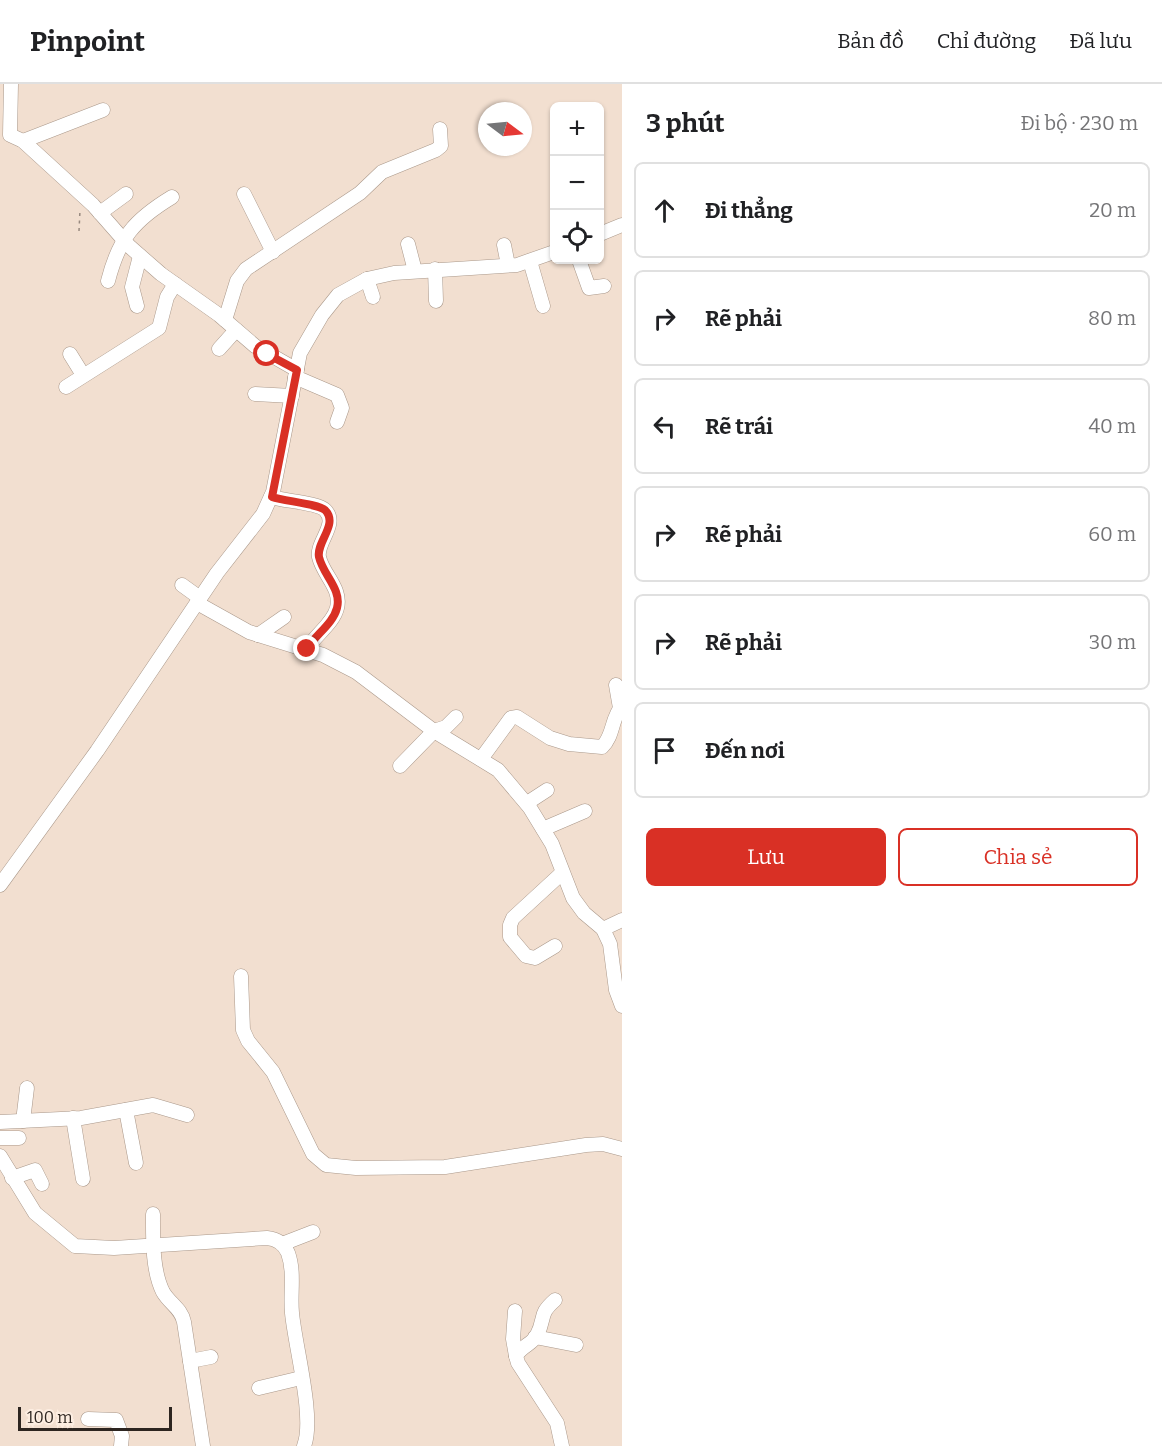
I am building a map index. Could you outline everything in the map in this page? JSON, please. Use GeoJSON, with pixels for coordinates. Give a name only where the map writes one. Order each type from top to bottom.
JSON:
{"type":"FeatureCollection","features":[{"type":"Feature","properties":{"kind":"street"},"geometry":{"type":"LineString","coordinates":[[11,84],[13,95],[5,134],[23,141],[88,200],[140,256],[175,284],[225,320],[255,346],[296,373],[337,395],[342,408],[337,422]]}},
{"type":"Feature","properties":{"kind":"street"},"geometry":{"type":"LineString","coordinates":[[23,141],[103,110]]}},
{"type":"Feature","properties":{"kind":"street"},"geometry":{"type":"LineString","coordinates":[[225,320],[240,274],[360,193],[374,177],[436,150],[441,146],[440,129]]}},
{"type":"Feature","properties":{"kind":"street"},"geometry":{"type":"LineString","coordinates":[[100,213],[126,194]]}},
{"type":"Feature","properties":{"kind":"street"},"geometry":{"type":"LineString","coordinates":[[244,194],[273,252]]}},
{"type":"Feature","properties":{"kind":"street"},"geometry":{"type":"LineString","coordinates":[[108,281],[123,239],[143,215],[172,197]]}},
{"type":"Feature","properties":{"kind":"street"},"geometry":{"type":"LineString","coordinates":[[604,232],[622,225]]}},
{"type":"Feature","properties":{"kind":"street"},"geometry":{"type":"LineString","coordinates":[[408,244],[415,271]]}},
{"type":"Feature","properties":{"kind":"street"},"geometry":{"type":"LineString","coordinates":[[504,245],[508,265]]}},
{"type":"Feature","properties":{"kind":"street"},"geometry":{"type":"LineString","coordinates":[[0,885],[97,751],[199,600],[263,514],[273,489],[300,353],[322,315],[338,295],[368,279],[435,269],[508,265],[530,261],[550,254]]}},
{"type":"Feature","properties":{"kind":"street"},"geometry":{"type":"LineString","coordinates":[[137,306],[132,287],[140,256]]}},
{"type":"Feature","properties":{"kind":"street"},"geometry":{"type":"LineString","coordinates":[[530,261],[543,306]]}},
{"type":"Feature","properties":{"kind":"street"},"geometry":{"type":"LineString","coordinates":[[580,264],[589,288],[604,286]]}},
{"type":"Feature","properties":{"kind":"street"},"geometry":{"type":"LineString","coordinates":[[435,269],[436,301]]}},
{"type":"Feature","properties":{"kind":"street"},"geometry":{"type":"LineString","coordinates":[[368,279],[373,297]]}},
{"type":"Feature","properties":{"kind":"street"},"geometry":{"type":"LineString","coordinates":[[66,387],[159,328],[167,297],[175,284]]}},
{"type":"Feature","properties":{"kind":"street"},"geometry":{"type":"LineString","coordinates":[[219,349],[236,330]]}},
{"type":"Feature","properties":{"kind":"street"},"geometry":{"type":"LineString","coordinates":[[70,354],[83,375]]}},
{"type":"Feature","properties":{"kind":"street"},"geometry":{"type":"LineString","coordinates":[[255,393],[292,396]]}},
{"type":"Feature","properties":{"kind":"street"},"geometry":{"type":"LineString","coordinates":[[273,489],[292,504],[315,505],[323,508],[328,514],[329,525],[318,548],[319,559],[332,583],[338,606],[335,615],[307,649]]}},
{"type":"Feature","properties":{"kind":"street"},"geometry":{"type":"LineString","coordinates":[[182,585],[199,600],[258,634],[307,649],[356,672],[434,731],[498,770],[527,803],[543,829],[573,898],[584,913],[603,929],[617,964],[615,990],[622,1006]]}},
{"type":"Feature","properties":{"kind":"street"},"geometry":{"type":"LineString","coordinates":[[258,634],[284,617]]}},
{"type":"Feature","properties":{"kind":"street"},"geometry":{"type":"LineString","coordinates":[[481,759],[503,725],[511,718],[517,717],[550,738],[569,744],[602,747],[608,742],[613,721],[621,707],[616,686]]}},
{"type":"Feature","properties":{"kind":"street"},"geometry":{"type":"LineString","coordinates":[[400,766],[434,731],[446,727],[456,717]]}},
{"type":"Feature","properties":{"kind":"street"},"geometry":{"type":"LineString","coordinates":[[527,803],[547,790]]}},
{"type":"Feature","properties":{"kind":"street"},"geometry":{"type":"LineString","coordinates":[[543,829],[585,811]]}},
{"type":"Feature","properties":{"kind":"street"},"geometry":{"type":"LineString","coordinates":[[555,946],[537,958],[528,957],[510,937],[509,930],[513,918],[562,873]]}},
{"type":"Feature","properties":{"kind":"street"},"geometry":{"type":"LineString","coordinates":[[603,929],[622,920]]}},
{"type":"Feature","properties":{"kind":"street"},"geometry":{"type":"LineString","coordinates":[[241,976],[236,1005],[243,1030],[248,1041],[273,1072],[313,1154],[326,1166],[445,1167],[586,1145],[603,1144],[622,1149]]}},
{"type":"Feature","properties":{"kind":"street"},"geometry":{"type":"LineString","coordinates":[[22,1121],[27,1088]]}},
{"type":"Feature","properties":{"kind":"street"},"geometry":{"type":"LineString","coordinates":[[0,1122],[73,1118],[153,1105],[187,1115]]}},
{"type":"Feature","properties":{"kind":"street"},"geometry":{"type":"LineString","coordinates":[[126,1110],[136,1164]]}},
{"type":"Feature","properties":{"kind":"street"},"geometry":{"type":"LineString","coordinates":[[73,1118],[83,1179]]}},
{"type":"Feature","properties":{"kind":"street"},"geometry":{"type":"LineString","coordinates":[[0,1138],[19,1138]]}},
{"type":"Feature","properties":{"kind":"street"},"geometry":{"type":"LineString","coordinates":[[0,1156],[34,1213],[75,1246],[87,1248],[153,1246],[267,1239],[276,1239],[282,1244],[290,1264],[291,1311],[308,1431],[304,1446]]}},
{"type":"Feature","properties":{"kind":"street"},"geometry":{"type":"LineString","coordinates":[[12,1178],[34,1170],[42,1184]]}},
{"type":"Feature","properties":{"kind":"street"},"geometry":{"type":"LineString","coordinates":[[153,1214],[153,1246],[163,1292],[183,1315],[203,1446]]}},
{"type":"Feature","properties":{"kind":"street"},"geometry":{"type":"LineString","coordinates":[[282,1244],[313,1232]]}},
{"type":"Feature","properties":{"kind":"street"},"geometry":{"type":"LineString","coordinates":[[516,1356],[522,1347],[536,1337],[544,1310],[555,1300]]}},
{"type":"Feature","properties":{"kind":"street"},"geometry":{"type":"LineString","coordinates":[[515,1311],[513,1339],[518,1364],[557,1423],[562,1446]]}},
{"type":"Feature","properties":{"kind":"street"},"geometry":{"type":"LineString","coordinates":[[536,1337],[576,1345]]}},
{"type":"Feature","properties":{"kind":"street"},"geometry":{"type":"LineString","coordinates":[[189,1361],[211,1357]]}},
{"type":"Feature","properties":{"kind":"street"},"geometry":{"type":"LineString","coordinates":[[259,1388],[301,1378]]}},
{"type":"Feature","properties":{"kind":"street"},"geometry":{"type":"LineString","coordinates":[[88,1419],[116,1420],[122,1436],[121,1446]]}},
{"type":"Feature","properties":{"kind":"path"},"geometry":{"type":"LineString","coordinates":[[79,231],[80,213],[88,200]]}},
{"type":"Feature","properties":{"kind":"route"},"geometry":{"type":"LineString","coordinates":[[267,354],[297,370],[272,497],[292,504],[315,505],[323,508],[328,514],[329,525],[318,548],[319,559],[332,583],[338,606],[335,615],[307,649]]}}]}
